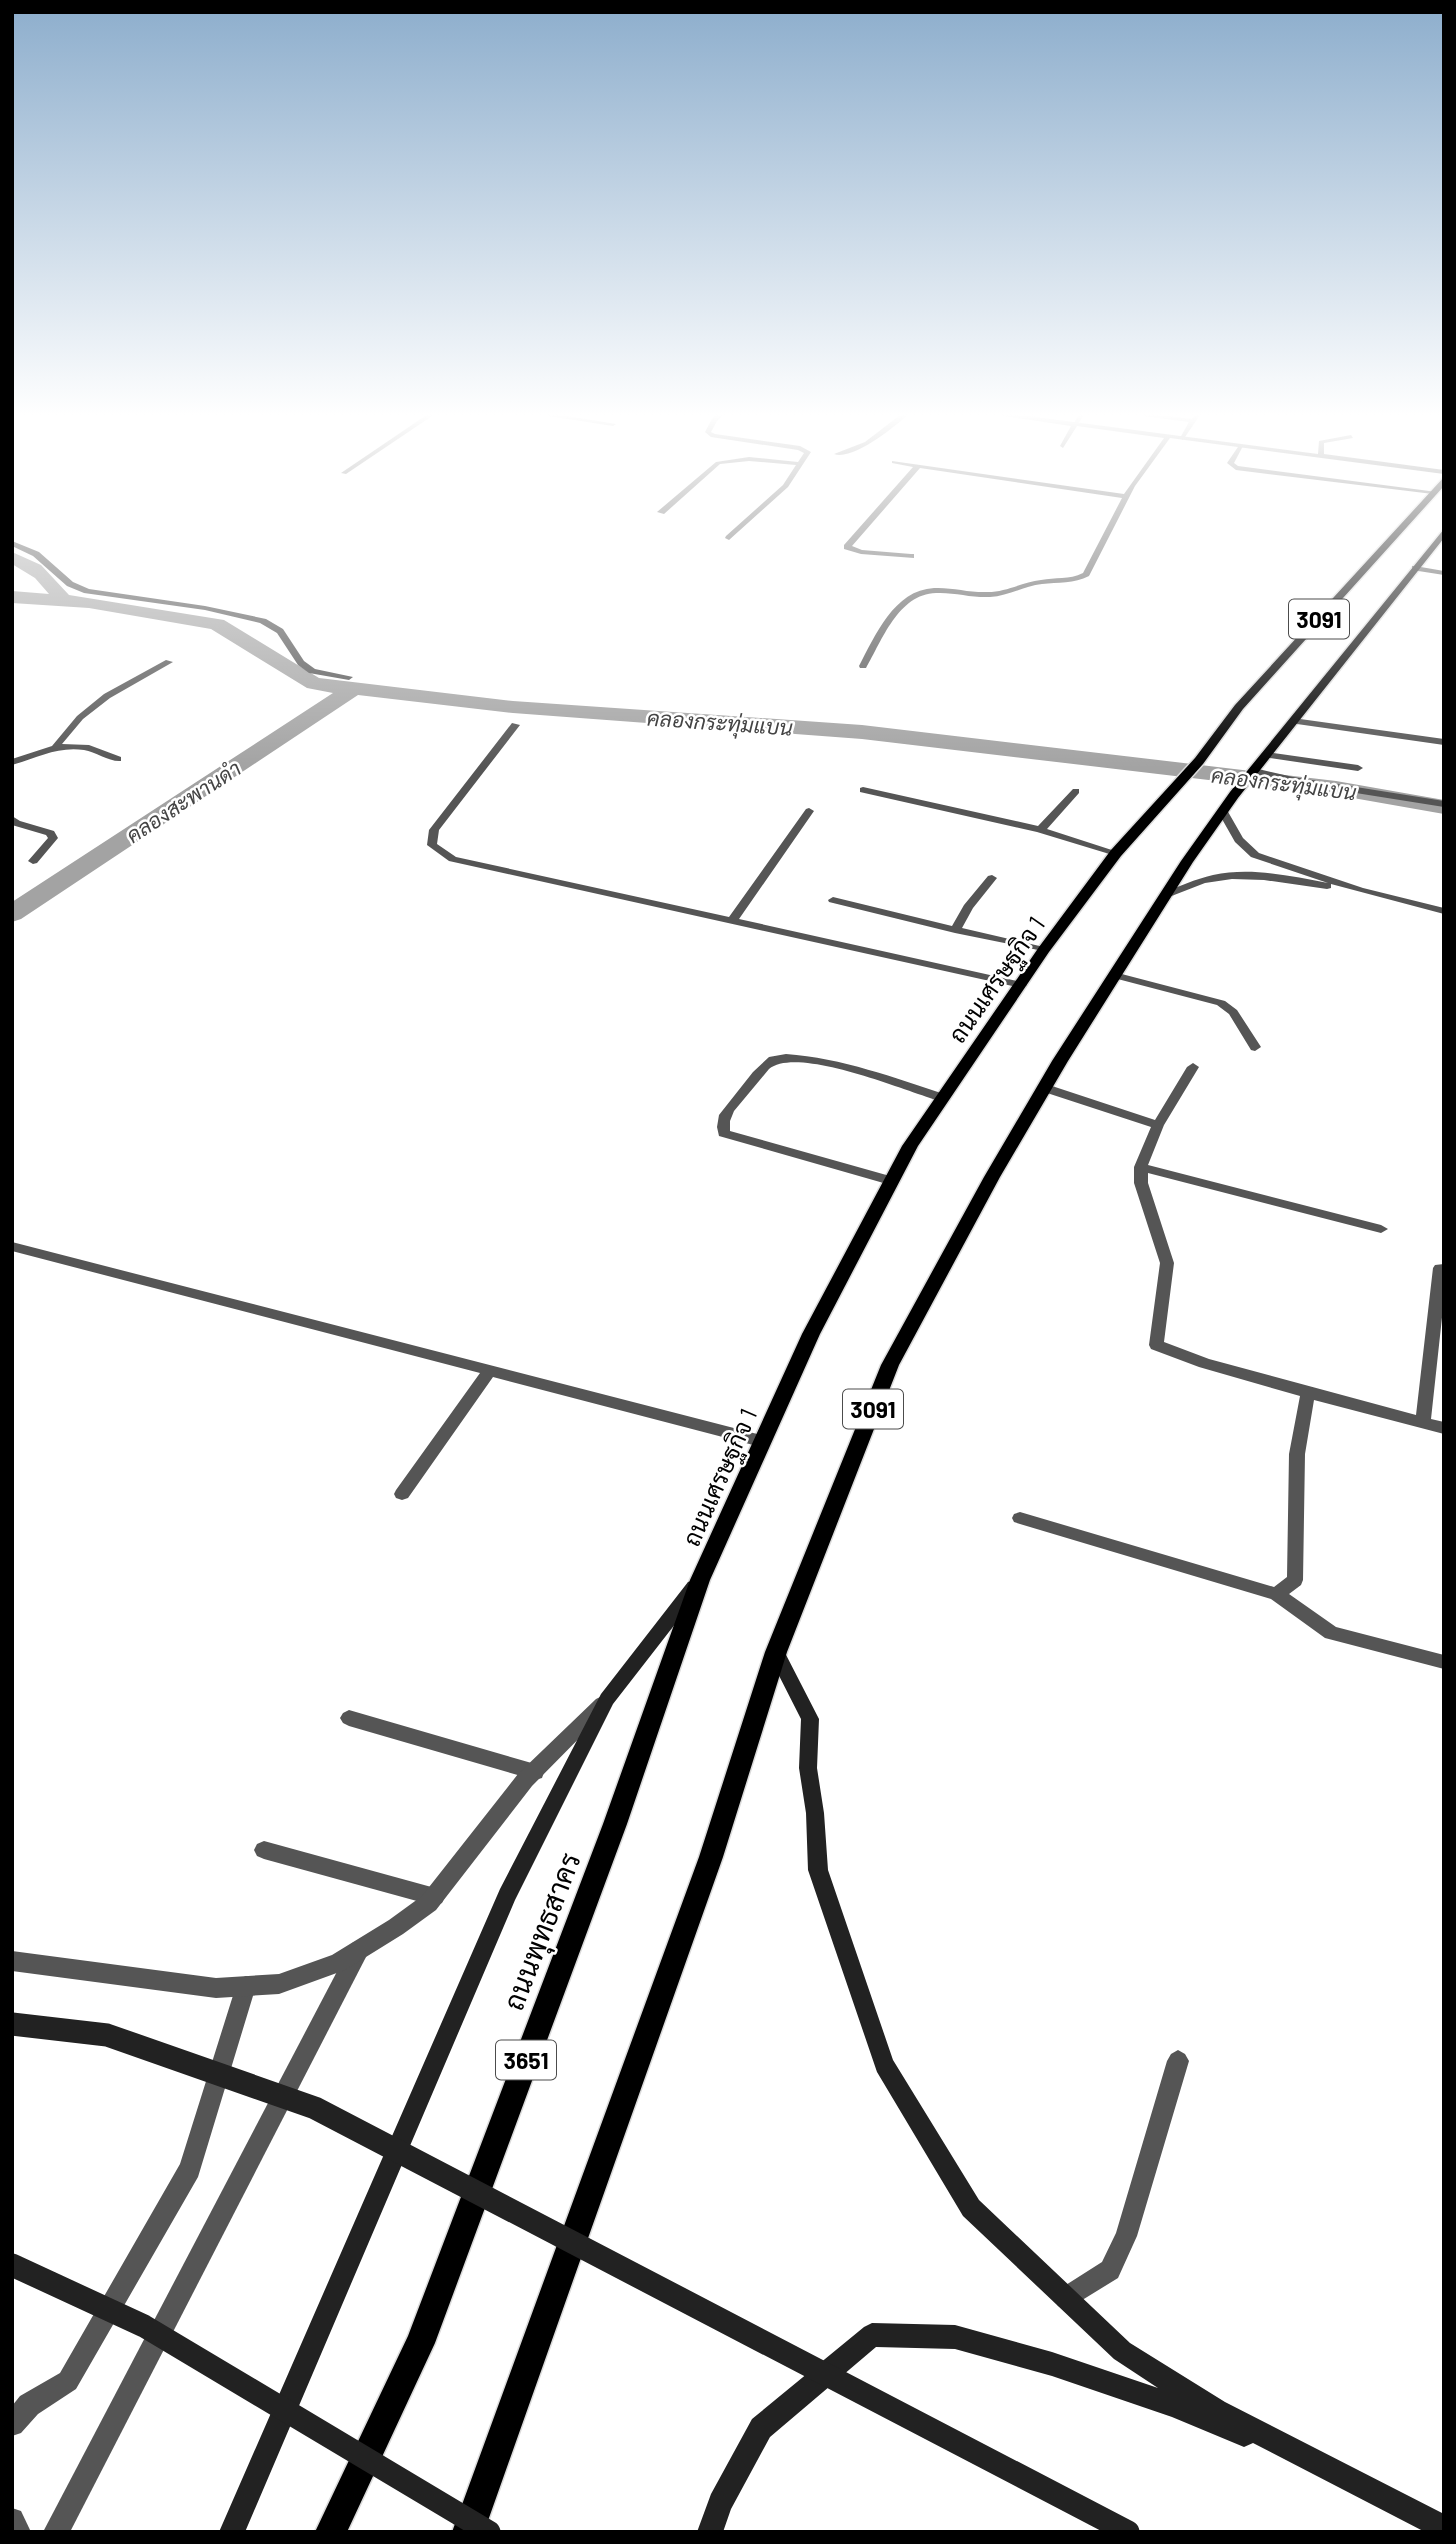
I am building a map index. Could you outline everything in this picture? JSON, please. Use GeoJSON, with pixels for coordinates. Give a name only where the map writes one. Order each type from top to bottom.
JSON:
{"type":"FeatureCollection","features":[{"type":"Feature","properties":{"kind":"main road","name":"ถนนเศรษฐกิจ 1"},"geometry":{"type":"LineString","coordinates":[[700,1580],[811,1334],[910,1146],[1044,950],[1116,853],[1199,761],[1239,707],[1398,531]]}},
{"type":"Feature","properties":{"kind":"main road","name":"3091"},"geometry":{"type":"LineString","coordinates":[[776,1652],[890,1365],[1045,1088],[1165,895],[1234,795],[1444,532]]}},
{"type":"Feature","properties":{"kind":"main road","name":"3091"},"geometry":{"type":"LineString","coordinates":[[232,2532],[507,1895],[607,1699],[700,1580]]}},
{"type":"Feature","properties":{"kind":"main road","name":"ถนนพุทธสาคร"},"geometry":{"type":"LineString","coordinates":[[331,2532],[420,2343],[615,1824],[700,1580]]}},
{"type":"Feature","properties":{"kind":"main road"},"geometry":{"type":"LineString","coordinates":[[776,1652],[810,1719],[808,1768],[815,1813],[818,1870],[884,2065],[971,2208],[1122,2351],[1216,2411],[1444,2528]]}},
{"type":"Feature","properties":{"kind":"main road"},"geometry":{"type":"LineString","coordinates":[[468,2532],[711,1857],[776,1652]]}},
{"type":"Feature","properties":{"kind":"main road"},"geometry":{"type":"LineString","coordinates":[[12,2024],[107,2035],[315,2108],[1128,2532]]}},
{"type":"Feature","properties":{"kind":"main road"},"geometry":{"type":"LineString","coordinates":[[12,2265],[144,2326],[489,2532]]}},
{"type":"Feature","properties":{"kind":"main road"},"geometry":{"type":"LineString","coordinates":[[710,2532],[720,2503],[761,2428],[872,2335],[956,2337],[1052,2364],[1173,2405],[1351,2481]]}},
{"type":"Feature","properties":{"kind":"street"},"geometry":{"type":"LineString","coordinates":[[729,538],[737,531]]}},
{"type":"Feature","properties":{"kind":"street"},"geometry":{"type":"LineString","coordinates":[[861,531],[847,547],[861,552],[911,556]]}},
{"type":"Feature","properties":{"kind":"street"},"geometry":{"type":"LineString","coordinates":[[863,666],[879,635],[908,599],[937,591],[992,594],[1040,582],[1077,580],[1086,574],[1108,531]]}},
{"type":"Feature","properties":{"kind":"street"},"geometry":{"type":"LineString","coordinates":[[12,544],[36,554],[70,584],[87,591],[205,608],[263,621],[280,631],[301,663],[312,671],[349,677]]}},
{"type":"Feature","properties":{"kind":"street"},"geometry":{"type":"LineString","coordinates":[[1415,568],[1444,573]]}},
{"type":"Feature","properties":{"kind":"street"},"geometry":{"type":"LineString","coordinates":[[57,745],[72,723],[110,692],[169,662]]}},
{"type":"Feature","properties":{"kind":"street"},"geometry":{"type":"LineString","coordinates":[[1293,721],[1444,742]]}},
{"type":"Feature","properties":{"kind":"street"},"geometry":{"type":"LineString","coordinates":[[515,725],[433,831],[432,845],[453,859],[1021,985]]}},
{"type":"Feature","properties":{"kind":"street"},"geometry":{"type":"LineString","coordinates":[[12,762],[57,745],[100,750],[118,759]]}},
{"type":"Feature","properties":{"kind":"street"},"geometry":{"type":"LineString","coordinates":[[1266,755],[1358,768]]}},
{"type":"Feature","properties":{"kind":"street"},"geometry":{"type":"LineString","coordinates":[[1253,772],[1444,804]]}},
{"type":"Feature","properties":{"kind":"street"},"geometry":{"type":"LineString","coordinates":[[863,790],[1040,830],[1116,853]]}},
{"type":"Feature","properties":{"kind":"street"},"geometry":{"type":"LineString","coordinates":[[1040,830],[1076,791]]}},
{"type":"Feature","properties":{"kind":"street"},"geometry":{"type":"LineString","coordinates":[[732,921],[809,811]]}},
{"type":"Feature","properties":{"kind":"street"},"geometry":{"type":"LineString","coordinates":[[1223,811],[1239,840],[1255,855],[1359,890],[1444,911]]}},
{"type":"Feature","properties":{"kind":"street"},"geometry":{"type":"LineString","coordinates":[[12,819],[50,834],[53,838],[33,861]]}},
{"type":"Feature","properties":{"kind":"street"},"geometry":{"type":"LineString","coordinates":[[1165,895],[1202,880],[1229,876],[1262,876],[1359,890]]}},
{"type":"Feature","properties":{"kind":"street"},"geometry":{"type":"LineString","coordinates":[[955,930],[968,907],[992,878]]}},
{"type":"Feature","properties":{"kind":"street"},"geometry":{"type":"LineString","coordinates":[[833,901],[1044,950]]}},
{"type":"Feature","properties":{"kind":"street"},"geometry":{"type":"LineString","coordinates":[[1114,975],[1221,1003],[1233,1012],[1255,1047]]}},
{"type":"Feature","properties":{"kind":"street"},"geometry":{"type":"LineString","coordinates":[[891,1181],[724,1133],[722,1123],[727,1112],[763,1067],[773,1059],[792,1056],[816,1060],[943,1098]]}},
{"type":"Feature","properties":{"kind":"street"},"geometry":{"type":"LineString","coordinates":[[1193,1067],[1157,1125],[1141,1167],[1141,1183],[1167,1263],[1156,1345],[1204,1363],[1308,1393],[1444,1428]]}},
{"type":"Feature","properties":{"kind":"street"},"geometry":{"type":"LineString","coordinates":[[1045,1088],[1157,1125]]}},
{"type":"Feature","properties":{"kind":"street"},"geometry":{"type":"LineString","coordinates":[[1141,1167],[1381,1229]]}},
{"type":"Feature","properties":{"kind":"street"},"geometry":{"type":"LineString","coordinates":[[12,1246],[761,1441]]}},
{"type":"Feature","properties":{"kind":"street"},"geometry":{"type":"LineString","coordinates":[[1423,1423],[1439,1313],[1440,1268],[1444,1269]]}},
{"type":"Feature","properties":{"kind":"street"},"geometry":{"type":"LineString","coordinates":[[402,1494],[490,1370]]}},
{"type":"Feature","properties":{"kind":"street"},"geometry":{"type":"LineString","coordinates":[[1276,1594],[1296,1580],[1297,1454],[1308,1393]]}},
{"type":"Feature","properties":{"kind":"street"},"geometry":{"type":"LineString","coordinates":[[1020,1518],[1276,1594],[1331,1633],[1444,1662]]}},
{"type":"Feature","properties":{"kind":"street"},"geometry":{"type":"LineString","coordinates":[[12,1961],[216,1988],[279,1984],[338,1963],[396,1927],[435,1897],[525,1780],[607,1699]]}},
{"type":"Feature","properties":{"kind":"street"},"geometry":{"type":"LineString","coordinates":[[349,1718],[535,1772]]}},
{"type":"Feature","properties":{"kind":"street"},"geometry":{"type":"LineString","coordinates":[[264,1850],[435,1897]]}},
{"type":"Feature","properties":{"kind":"street"},"geometry":{"type":"LineString","coordinates":[[56,2532],[359,1950]]}},
{"type":"Feature","properties":{"kind":"street"},"geometry":{"type":"LineString","coordinates":[[12,2424],[29,2404],[68,2381],[190,2169],[246,1986]]}},
{"type":"Feature","properties":{"kind":"street"},"geometry":{"type":"LineString","coordinates":[[1066,2298],[1110,2270],[1116,2259],[1126,2236],[1178,2062]]}},
{"type":"Feature","properties":{"kind":"street"},"geometry":{"type":"LineString","coordinates":[[12,2519],[18,2532]]}},
{"type":"Feature","properties":{"kind":"waterway"},"geometry":{"type":"LineString","coordinates":[[12,557],[41,574],[63,600]]}},
{"type":"Feature","properties":{"kind":"waterway","name":"คลองกระทุ่มแบน"},"geometry":{"type":"LineString","coordinates":[[12,597],[89,602],[217,624],[314,684],[513,707],[862,732],[1336,788],[1444,807]]}},
{"type":"Feature","properties":{"kind":"waterway","name":"คลองสะพานดำ"},"geometry":{"type":"LineString","coordinates":[[12,914],[353,689]]}}]}
